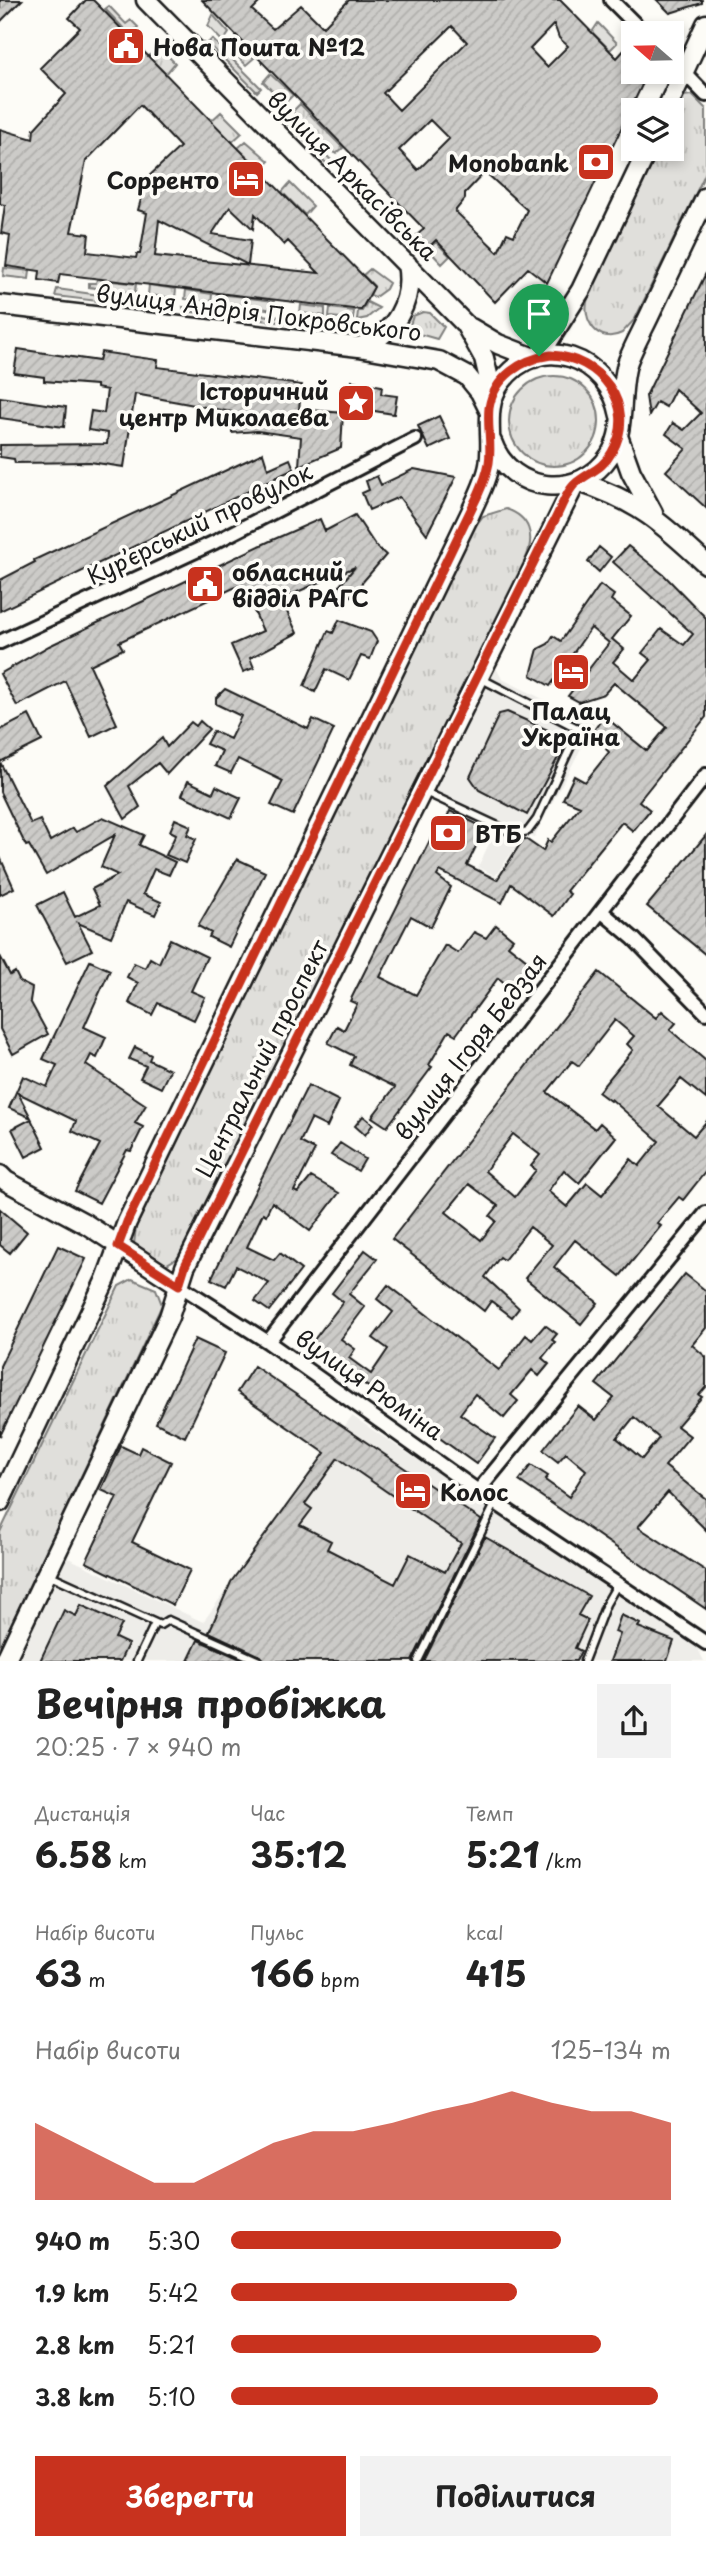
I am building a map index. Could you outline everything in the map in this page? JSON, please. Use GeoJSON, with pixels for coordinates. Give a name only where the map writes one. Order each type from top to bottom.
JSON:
{"type":"FeatureCollection","features":[{"type":"Feature","properties":{"kind":"main road","name":"вулиця Аркасівська"},"geometry":{"type":"LineString","coordinates":[[146,0],[465,324],[498,344],[536,357],[551,355],[576,358],[598,371],[613,391],[620,416]]}},
{"type":"Feature","properties":{"kind":"main road"},"geometry":{"type":"LineString","coordinates":[[684,57],[706,24]]}},
{"type":"Feature","properties":{"kind":"main road"},"geometry":{"type":"LineString","coordinates":[[642,161],[581,290],[536,357],[509,372],[491,403],[489,435],[503,463],[522,478],[544,486],[577,483],[620,497],[656,518],[706,564]]}},
{"type":"Feature","properties":{"kind":"main road"},"geometry":{"type":"LineString","coordinates":[[577,483],[604,464],[618,436],[628,362],[706,197]]}},
{"type":"Feature","properties":{"kind":"main road"},"geometry":{"type":"LineString","coordinates":[[359,347],[383,335],[397,318],[407,294],[407,264]]}},
{"type":"Feature","properties":{"kind":"main road","name":"вулиця Андрія Покровського"},"geometry":{"type":"LineString","coordinates":[[0,304],[359,347],[450,365],[474,383],[491,403]]}},
{"type":"Feature","properties":{"kind":"main road","name":"вулиця Аркасівська"},"geometry":{"type":"LineString","coordinates":[[465,324],[484,358],[491,403]]}},
{"type":"Feature","properties":{"kind":"main road","name":"Центральний проспект"},"geometry":{"type":"LineString","coordinates":[[0,1502],[106,1279],[127,1222],[470,514],[488,467],[489,435]]}},
{"type":"Feature","properties":{"kind":"main road"},"geometry":{"type":"LineString","coordinates":[[618,436],[631,472],[656,518]]}},
{"type":"Feature","properties":{"kind":"main road","name":"Центральний проспект"},"geometry":{"type":"LineString","coordinates":[[5,1661],[169,1317],[185,1266],[577,483]]}},
{"type":"Feature","properties":{"kind":"main road","name":"вулиця Рюміна"},"geometry":{"type":"LineString","coordinates":[[0,1175],[6,1181],[86,1224],[179,1285]]}},
{"type":"Feature","properties":{"kind":"street"},"geometry":{"type":"LineString","coordinates":[[611,0],[632,21]]}},
{"type":"Feature","properties":{"kind":"street"},"geometry":{"type":"LineString","coordinates":[[684,72],[706,95]]}},
{"type":"Feature","properties":{"kind":"street","name":"Курʼєрський провулок"},"geometry":{"type":"LineString","coordinates":[[0,642],[215,542],[415,439]]}},
{"type":"Feature","properties":{"kind":"street","name":"вулиця Ігоря Бедзая"},"geometry":{"type":"LineString","coordinates":[[268,1342],[706,775]]}},
{"type":"Feature","properties":{"kind":"street"},"geometry":{"type":"LineString","coordinates":[[601,911],[634,939],[706,1013]]}},
{"type":"Feature","properties":{"kind":"street"},"geometry":{"type":"LineString","coordinates":[[478,1491],[706,1213]]}},
{"type":"Feature","properties":{"kind":"street","name":"вулиця Рюміна"},"geometry":{"type":"LineString","coordinates":[[179,1285],[268,1342],[478,1491],[706,1643]]}},
{"type":"Feature","properties":{"kind":"lane"},"geometry":{"type":"LineString","coordinates":[[422,791],[515,834],[528,831],[537,819],[579,729],[479,677]]}},
{"type":"Feature","properties":{"kind":"lane"},"geometry":{"type":"LineString","coordinates":[[418,1661],[496,1502]]}},
{"type":"Feature","properties":{"kind":"lane"},"geometry":{"type":"LineString","coordinates":[[47,1574],[155,1623],[160,1625],[168,1620],[260,1661]]}},
{"type":"Feature","properties":{"kind":"lane"},"geometry":{"type":"LineString","coordinates":[[584,1661],[606,1604],[617,1586]]}},
{"type":"Feature","properties":{"kind":"lane"},"geometry":{"type":"LineString","coordinates":[[137,1661],[155,1623]]}},
{"type":"Feature","properties":{"kind":"shaded area"},"geometry":{"type":"Polygon","coordinates":[[[495,666],[502,679],[594,724],[534,837],[525,835],[495,876],[478,867],[495,831],[430,798],[495,666]]]}},
{"type":"Feature","properties":{"kind":"shaded area"},"geometry":{"type":"Polygon","coordinates":[[[352,1416],[697,1647],[704,1661],[0,1661],[0,1651],[18,1658],[66,1557],[203,1622],[352,1416]]]}},
{"type":"Feature","properties":{"kind":"green space"},"geometry":{"type":"Polygon","coordinates":[[[109,6],[126,24],[131,20],[138,27],[130,35],[105,9],[109,6]]]}},
{"type":"Feature","properties":{"kind":"green space"},"geometry":{"type":"Polygon","coordinates":[[[213,15],[229,33],[223,42],[208,26],[213,15]]]}},
{"type":"Feature","properties":{"kind":"green space"},"geometry":{"type":"Polygon","coordinates":[[[598,23],[617,43],[610,50],[592,32],[598,23]]]}},
{"type":"Feature","properties":{"kind":"green space"},"geometry":{"type":"Polygon","coordinates":[[[212,39],[261,88],[257,92],[208,43],[212,39]]]}},
{"type":"Feature","properties":{"kind":"green space"},"geometry":{"type":"Polygon","coordinates":[[[230,42],[235,46],[240,43],[254,58],[246,65],[227,46],[230,42]]]}},
{"type":"Feature","properties":{"kind":"green space"},"geometry":{"type":"Polygon","coordinates":[[[159,47],[175,63],[166,74],[148,57],[159,47]]]}},
{"type":"Feature","properties":{"kind":"green space"},"geometry":{"type":"Polygon","coordinates":[[[270,74],[293,95],[285,103],[263,82],[270,74]]]}},
{"type":"Feature","properties":{"kind":"green space"},"geometry":{"type":"Polygon","coordinates":[[[692,95],[706,109],[706,172],[635,319],[622,333],[606,336],[599,333],[589,322],[586,306],[588,298],[653,161],[684,161],[683,96],[692,95]]]}},
{"type":"Feature","properties":{"kind":"green space"},"geometry":{"type":"Polygon","coordinates":[[[300,104],[343,148],[336,154],[292,112],[300,104]]]}},
{"type":"Feature","properties":{"kind":"green space"},"geometry":{"type":"Polygon","coordinates":[[[221,112],[242,133],[232,142],[211,121],[221,112]]]}},
{"type":"Feature","properties":{"kind":"green space"},"geometry":{"type":"Polygon","coordinates":[[[290,118],[332,161],[328,165],[283,119],[290,118]]]}},
{"type":"Feature","properties":{"kind":"green space"},"geometry":{"type":"Polygon","coordinates":[[[246,141],[269,161],[261,169],[238,148],[246,141]]]}},
{"type":"Feature","properties":{"kind":"green space"},"geometry":{"type":"Polygon","coordinates":[[[290,183],[313,206],[305,215],[282,192],[290,183]]]}},
{"type":"Feature","properties":{"kind":"green space"},"geometry":{"type":"Polygon","coordinates":[[[436,242],[450,256],[442,264],[428,249],[436,242]]]}},
{"type":"Feature","properties":{"kind":"green space"},"geometry":{"type":"Polygon","coordinates":[[[4,268],[30,271],[29,279],[3,276],[4,268]]]}},
{"type":"Feature","properties":{"kind":"green space"},"geometry":{"type":"Polygon","coordinates":[[[370,269],[389,283],[386,289],[375,297],[370,295],[374,286],[363,275],[370,269]]]}},
{"type":"Feature","properties":{"kind":"green space"},"geometry":{"type":"Polygon","coordinates":[[[97,279],[136,284],[135,293],[89,287],[89,283],[96,283],[97,279]]]}},
{"type":"Feature","properties":{"kind":"green space"},"geometry":{"type":"Polygon","coordinates":[[[149,285],[176,289],[175,298],[148,295],[149,285]]]}},
{"type":"Feature","properties":{"kind":"green space"},"geometry":{"type":"Polygon","coordinates":[[[57,289],[107,296],[106,302],[55,296],[57,289]]]}},
{"type":"Feature","properties":{"kind":"green space"},"geometry":{"type":"Polygon","coordinates":[[[186,290],[212,294],[211,303],[185,299],[186,290]]]}},
{"type":"Feature","properties":{"kind":"green space"},"geometry":{"type":"Polygon","coordinates":[[[217,294],[246,297],[245,306],[215,303],[217,294]]]}},
{"type":"Feature","properties":{"kind":"green space"},"geometry":{"type":"Polygon","coordinates":[[[249,298],[274,301],[273,310],[248,306],[249,298]]]}},
{"type":"Feature","properties":{"kind":"green space"},"geometry":{"type":"Polygon","coordinates":[[[367,302],[379,308],[367,318],[357,320],[358,311],[362,311],[367,302]]]}},
{"type":"Feature","properties":{"kind":"green space"},"geometry":{"type":"Polygon","coordinates":[[[301,305],[325,308],[325,316],[300,313],[301,305]]]}},
{"type":"Feature","properties":{"kind":"green space"},"geometry":{"type":"Polygon","coordinates":[[[183,307],[301,319],[295,324],[184,311],[183,307]]]}},
{"type":"Feature","properties":{"kind":"green space"},"geometry":{"type":"Polygon","coordinates":[[[330,308],[354,311],[353,319],[329,317],[330,308]]]}},
{"type":"Feature","properties":{"kind":"green space"},"geometry":{"type":"Polygon","coordinates":[[[423,312],[430,313],[444,327],[437,339],[412,332],[410,325],[413,316],[423,312]]]}},
{"type":"Feature","properties":{"kind":"green space"},"geometry":{"type":"Polygon","coordinates":[[[554,376],[571,379],[586,389],[596,404],[599,421],[596,438],[586,453],[571,463],[554,466],[537,463],[522,453],[512,438],[509,421],[512,404],[522,389],[537,379],[554,376]]]}},
{"type":"Feature","properties":{"kind":"green space"},"geometry":{"type":"Polygon","coordinates":[[[506,509],[521,517],[528,528],[530,542],[526,558],[179,1257],[165,1265],[138,1252],[134,1244],[136,1227],[470,533],[483,516],[506,509]]]}},
{"type":"Feature","properties":{"kind":"green space"},"geometry":{"type":"Polygon","coordinates":[[[132,1279],[156,1289],[162,1305],[0,1648],[0,1532],[119,1286],[132,1279]]]}},
{"type":"Feature","properties":{"kind":"building"},"geometry":{"type":"Polygon","coordinates":[[[0,0],[22,0],[0,22],[0,0]]]}},
{"type":"Feature","properties":{"kind":"building"},"geometry":{"type":"Polygon","coordinates":[[[86,0],[93,0],[101,8],[374,287],[361,310],[60,274],[58,283],[39,280],[40,271],[6,266],[10,235],[1,233],[5,205],[0,204],[0,129],[33,139],[34,129],[66,94],[40,68],[80,28],[69,18],[86,0]],[[140,105],[86,161],[71,232],[89,234],[87,252],[136,258],[137,254],[140,254],[147,213],[138,210],[147,178],[180,147],[140,105]],[[230,207],[212,234],[251,240],[248,265],[159,220],[155,256],[319,273],[288,241],[284,245],[255,214],[253,229],[230,207]]]}},
{"type":"Feature","properties":{"kind":"building"},"geometry":{"type":"Polygon","coordinates":[[[202,0],[262,0],[252,10],[273,29],[301,5],[323,27],[349,0],[560,0],[617,58],[621,54],[621,84],[642,85],[636,98],[621,98],[621,129],[547,283],[528,268],[495,302],[436,240],[428,248],[417,235],[424,229],[202,0]],[[554,24],[530,49],[547,67],[568,46],[559,38],[554,24]],[[452,26],[383,93],[399,110],[467,42],[452,26]],[[430,120],[399,150],[418,170],[449,139],[430,120]],[[485,172],[465,193],[465,199],[455,211],[498,252],[507,233],[514,236],[527,210],[485,172]]]}},
{"type":"Feature","properties":{"kind":"building"},"geometry":{"type":"Polygon","coordinates":[[[657,0],[702,0],[702,3],[670,13],[657,0]]]}},
{"type":"Feature","properties":{"kind":"building"},"geometry":{"type":"Polygon","coordinates":[[[706,273],[706,508],[666,471],[686,449],[666,434],[673,423],[684,430],[701,413],[675,389],[666,407],[657,402],[649,416],[646,396],[706,273]]]}},
{"type":"Feature","properties":{"kind":"building"},"geometry":{"type":"Polygon","coordinates":[[[18,349],[99,361],[101,352],[158,360],[157,367],[302,385],[299,409],[343,413],[341,448],[299,466],[301,437],[257,431],[232,433],[232,412],[135,394],[124,467],[90,462],[15,463],[14,459],[0,457],[0,445],[107,444],[108,433],[88,430],[91,411],[104,413],[107,390],[96,388],[96,385],[44,381],[44,377],[14,373],[18,349]]]}},
{"type":"Feature","properties":{"kind":"building"},"geometry":{"type":"Polygon","coordinates":[[[352,381],[382,386],[381,394],[397,396],[394,414],[348,407],[352,381]]]}},
{"type":"Feature","properties":{"kind":"building"},"geometry":{"type":"Polygon","coordinates":[[[0,397],[66,407],[64,427],[0,418],[0,397]]]}},
{"type":"Feature","properties":{"kind":"building"},"geometry":{"type":"Polygon","coordinates":[[[439,416],[450,439],[429,449],[418,426],[439,416]]]}},
{"type":"Feature","properties":{"kind":"building"},"geometry":{"type":"Polygon","coordinates":[[[263,453],[268,469],[290,459],[294,469],[0,611],[0,580],[35,562],[34,560],[263,453]]]}},
{"type":"Feature","properties":{"kind":"building"},"geometry":{"type":"Polygon","coordinates":[[[414,469],[456,477],[427,534],[399,497],[369,510],[362,493],[369,490],[366,481],[377,476],[381,485],[414,469]]]}},
{"type":"Feature","properties":{"kind":"building"},"geometry":{"type":"Polygon","coordinates":[[[355,515],[375,545],[386,555],[342,606],[331,596],[355,567],[281,599],[297,633],[250,658],[254,668],[243,672],[231,645],[263,631],[242,584],[119,642],[123,649],[90,665],[117,724],[91,737],[65,681],[17,706],[0,674],[49,646],[270,541],[320,519],[325,531],[355,515]]]}},
{"type":"Feature","properties":{"kind":"building"},"geometry":{"type":"Polygon","coordinates":[[[628,546],[664,575],[706,618],[706,717],[639,801],[650,810],[633,831],[622,822],[566,891],[570,894],[554,916],[511,884],[502,903],[440,871],[437,876],[451,887],[431,927],[411,916],[380,977],[416,995],[445,945],[458,953],[474,932],[486,938],[496,925],[513,939],[508,945],[532,964],[513,989],[498,978],[456,1035],[449,1031],[429,1065],[432,1067],[387,1127],[372,1117],[395,1087],[350,1065],[354,1056],[328,1043],[337,1026],[344,1030],[357,1004],[350,1001],[434,832],[438,834],[450,811],[485,828],[467,865],[497,880],[524,838],[543,851],[548,840],[551,842],[580,806],[563,799],[574,776],[585,782],[609,752],[606,749],[610,743],[594,730],[604,716],[647,751],[667,727],[614,683],[604,694],[579,702],[568,696],[609,643],[591,628],[550,686],[531,675],[538,649],[548,644],[553,636],[561,641],[600,585],[614,595],[611,600],[631,616],[612,639],[624,649],[613,662],[634,680],[651,660],[642,653],[661,629],[684,645],[693,634],[613,562],[628,546]]]}},
{"type":"Feature","properties":{"kind":"building"},"geometry":{"type":"Polygon","coordinates":[[[599,547],[611,557],[599,572],[588,562],[599,547]]]}},
{"type":"Feature","properties":{"kind":"building"},"geometry":{"type":"Polygon","coordinates":[[[339,620],[371,632],[377,641],[370,659],[361,656],[349,680],[326,669],[315,692],[304,686],[328,631],[333,633],[339,620]]]}},
{"type":"Feature","properties":{"kind":"building"},"geometry":{"type":"Polygon","coordinates":[[[225,689],[308,729],[313,719],[334,729],[293,815],[271,805],[283,781],[238,759],[231,773],[215,766],[222,751],[206,744],[213,731],[230,739],[241,716],[216,704],[216,698],[225,689]]]}},
{"type":"Feature","properties":{"kind":"building"},"geometry":{"type":"Polygon","coordinates":[[[507,712],[568,739],[527,815],[479,790],[470,777],[499,714],[507,712]]]}},
{"type":"Feature","properties":{"kind":"building"},"geometry":{"type":"Polygon","coordinates":[[[29,715],[42,741],[0,762],[0,730],[29,715]]]}},
{"type":"Feature","properties":{"kind":"building"},"geometry":{"type":"Polygon","coordinates":[[[200,721],[209,729],[167,774],[158,763],[129,786],[140,807],[125,819],[107,786],[162,738],[167,747],[191,722],[196,726],[200,721]]]}},
{"type":"Feature","properties":{"kind":"building"},"geometry":{"type":"Polygon","coordinates":[[[0,762],[31,824],[40,820],[50,841],[73,828],[76,832],[103,817],[144,835],[139,845],[175,862],[169,875],[154,869],[143,894],[161,902],[155,915],[126,902],[111,937],[78,923],[92,950],[67,962],[37,905],[63,892],[75,917],[100,905],[92,889],[118,875],[101,867],[115,835],[46,875],[29,845],[26,846],[0,792],[0,762]]]}},
{"type":"Feature","properties":{"kind":"building"},"geometry":{"type":"Polygon","coordinates":[[[188,781],[213,793],[216,786],[241,798],[231,818],[182,795],[188,781]]]}},
{"type":"Feature","properties":{"kind":"building"},"geometry":{"type":"Polygon","coordinates":[[[175,819],[191,826],[187,835],[196,839],[185,863],[166,855],[176,834],[170,831],[175,819]]]}},
{"type":"Feature","properties":{"kind":"building"},"geometry":{"type":"Polygon","coordinates":[[[706,835],[706,955],[647,906],[706,835]]]}},
{"type":"Feature","properties":{"kind":"building"},"geometry":{"type":"Polygon","coordinates":[[[0,857],[14,888],[0,895],[0,857]]]}},
{"type":"Feature","properties":{"kind":"building"},"geometry":{"type":"Polygon","coordinates":[[[237,859],[265,872],[229,947],[209,937],[211,933],[198,926],[237,859]]]}},
{"type":"Feature","properties":{"kind":"building"},"geometry":{"type":"Polygon","coordinates":[[[170,939],[207,957],[191,991],[205,997],[194,1020],[158,1003],[152,1015],[129,1003],[138,983],[127,977],[134,963],[145,968],[150,958],[159,963],[170,939]]]}},
{"type":"Feature","properties":{"kind":"building"},"geometry":{"type":"Polygon","coordinates":[[[0,956],[10,975],[15,972],[20,982],[32,988],[30,1001],[48,1034],[13,1054],[0,1029],[0,956]]]}},
{"type":"Feature","properties":{"kind":"building"},"geometry":{"type":"Polygon","coordinates":[[[90,961],[110,970],[84,1027],[106,1037],[97,1058],[91,1055],[86,1065],[146,1105],[135,1123],[143,1127],[131,1151],[127,1150],[99,1203],[75,1191],[100,1144],[72,1131],[76,1121],[18,1093],[31,1118],[9,1108],[23,1076],[47,1087],[57,1065],[43,1059],[90,961]]]}},
{"type":"Feature","properties":{"kind":"building"},"geometry":{"type":"Polygon","coordinates":[[[599,972],[656,1018],[662,1011],[676,1023],[670,1030],[706,1061],[706,1099],[681,1079],[658,1106],[694,1136],[706,1122],[706,1171],[683,1200],[679,1197],[657,1223],[661,1226],[620,1276],[575,1240],[554,1267],[598,1303],[581,1324],[525,1278],[552,1245],[530,1227],[504,1260],[500,1257],[485,1277],[519,1308],[512,1317],[491,1301],[484,1311],[392,1239],[599,972]],[[615,1020],[579,1066],[572,1061],[547,1092],[595,1129],[600,1123],[616,1137],[579,1183],[564,1170],[548,1191],[567,1207],[587,1183],[602,1195],[631,1159],[639,1166],[659,1141],[611,1099],[610,1101],[598,1092],[633,1050],[627,1044],[634,1036],[615,1020]],[[513,1134],[485,1171],[515,1197],[536,1170],[531,1166],[540,1155],[513,1134]],[[469,1184],[446,1212],[481,1240],[496,1221],[490,1216],[498,1206],[469,1184]]]}},
{"type":"Feature","properties":{"kind":"building"},"geometry":{"type":"Polygon","coordinates":[[[135,1047],[151,1055],[149,1060],[170,1070],[161,1088],[140,1078],[146,1066],[129,1059],[135,1047]]]}},
{"type":"Feature","properties":{"kind":"building"},"geometry":{"type":"Polygon","coordinates":[[[308,1085],[339,1101],[327,1127],[311,1119],[300,1142],[315,1150],[294,1191],[298,1193],[311,1177],[339,1193],[310,1231],[272,1202],[266,1215],[263,1213],[247,1247],[274,1260],[280,1253],[301,1270],[269,1311],[255,1301],[269,1283],[236,1266],[226,1286],[211,1279],[308,1085]]]}},
{"type":"Feature","properties":{"kind":"building"},"geometry":{"type":"Polygon","coordinates":[[[363,1116],[373,1124],[365,1135],[355,1126],[363,1116]]]}},
{"type":"Feature","properties":{"kind":"building"},"geometry":{"type":"Polygon","coordinates":[[[31,1119],[45,1147],[26,1157],[12,1129],[31,1119]]]}},
{"type":"Feature","properties":{"kind":"building"},"geometry":{"type":"Polygon","coordinates":[[[340,1143],[365,1159],[358,1171],[331,1155],[340,1143]]]}},
{"type":"Feature","properties":{"kind":"building"},"geometry":{"type":"Polygon","coordinates":[[[0,1209],[27,1232],[10,1253],[0,1245],[0,1209]]]}},
{"type":"Feature","properties":{"kind":"building"},"geometry":{"type":"Polygon","coordinates":[[[58,1246],[86,1259],[0,1436],[0,1366],[58,1246]]]}},
{"type":"Feature","properties":{"kind":"building"},"geometry":{"type":"Polygon","coordinates":[[[365,1250],[377,1259],[349,1294],[365,1307],[341,1339],[355,1349],[349,1358],[371,1374],[388,1349],[373,1338],[393,1312],[377,1299],[388,1285],[499,1370],[526,1335],[532,1340],[545,1325],[557,1334],[552,1340],[555,1342],[542,1358],[549,1364],[539,1376],[532,1370],[511,1395],[518,1401],[504,1418],[475,1394],[460,1414],[495,1438],[476,1464],[310,1345],[343,1302],[332,1293],[365,1250]]]}},
{"type":"Feature","properties":{"kind":"building"},"geometry":{"type":"Polygon","coordinates":[[[685,1274],[706,1291],[706,1328],[692,1345],[706,1357],[706,1387],[699,1395],[702,1397],[677,1426],[690,1436],[665,1466],[706,1499],[706,1530],[668,1492],[638,1527],[706,1571],[706,1609],[519,1481],[531,1465],[548,1476],[545,1480],[569,1497],[586,1470],[566,1453],[558,1462],[543,1450],[578,1406],[596,1420],[614,1398],[596,1384],[685,1274]],[[634,1417],[617,1438],[642,1459],[659,1438],[634,1417]]]}},
{"type":"Feature","properties":{"kind":"building"},"geometry":{"type":"Polygon","coordinates":[[[195,1339],[225,1353],[185,1437],[156,1423],[195,1339]]]}},
{"type":"Feature","properties":{"kind":"building"},"geometry":{"type":"Polygon","coordinates":[[[254,1366],[481,1520],[412,1661],[265,1661],[261,1656],[209,1632],[231,1582],[325,1453],[237,1392],[254,1366]],[[338,1458],[305,1504],[312,1509],[300,1525],[331,1541],[327,1549],[395,1584],[410,1554],[445,1572],[461,1543],[338,1458]]]}},
{"type":"Feature","properties":{"kind":"building"},"geometry":{"type":"Polygon","coordinates":[[[121,1446],[138,1454],[141,1447],[171,1462],[132,1542],[190,1570],[173,1605],[86,1562],[117,1497],[101,1490],[121,1446]]]}},
{"type":"Feature","properties":{"kind":"building"},"geometry":{"type":"Polygon","coordinates":[[[485,1537],[589,1596],[578,1615],[588,1620],[575,1648],[581,1651],[576,1661],[424,1661],[485,1537]]]}},
{"type":"Feature","properties":{"kind":"building"},"geometry":{"type":"Polygon","coordinates":[[[81,1605],[122,1624],[115,1638],[128,1644],[120,1661],[40,1661],[64,1610],[76,1616],[81,1605]]]}},
{"type":"Feature","properties":{"kind":"building"},"geometry":{"type":"Polygon","coordinates":[[[621,1615],[640,1624],[638,1627],[674,1641],[667,1661],[610,1661],[620,1634],[615,1632],[621,1615]]]}},
{"type":"Feature","properties":{"kind":"building"},"geometry":{"type":"Polygon","coordinates":[[[198,1640],[245,1661],[188,1661],[198,1640]]]}},
{"type":"Feature","properties":{"kind":"place","name":"Нова Пошта №12"},"geometry":{"type":"Point","coordinates":[126,46]}},
{"type":"Feature","properties":{"kind":"place","name":"Monobank"},"geometry":{"type":"Point","coordinates":[596,162]}},
{"type":"Feature","properties":{"kind":"place","name":"Сорренто"},"geometry":{"type":"Point","coordinates":[246,179]}},
{"type":"Feature","properties":{"kind":"place","name":"Історичний центр Миколаєва"},"geometry":{"type":"Point","coordinates":[356,403]}},
{"type":"Feature","properties":{"kind":"place","name":"обласний відділ РАГС"},"geometry":{"type":"Point","coordinates":[205,584]}},
{"type":"Feature","properties":{"kind":"place","name":"Палац Україна"},"geometry":{"type":"Point","coordinates":[571,672]}},
{"type":"Feature","properties":{"kind":"place","name":"ВТБ"},"geometry":{"type":"Point","coordinates":[448,833]}},
{"type":"Feature","properties":{"kind":"place","name":"Колос"},"geometry":{"type":"Point","coordinates":[413,1491]}},
{"type":"Feature","properties":{"kind":"route"},"geometry":{"type":"LineString","coordinates":[[564,355],[576,358],[598,371],[607,380],[618,403],[620,416],[613,451],[593,474],[575,484],[552,525],[185,1266],[179,1285],[148,1268],[118,1246],[127,1222],[470,514],[486,477],[490,450],[489,410],[493,396],[509,372],[521,363],[539,356],[564,355]]}}]}
